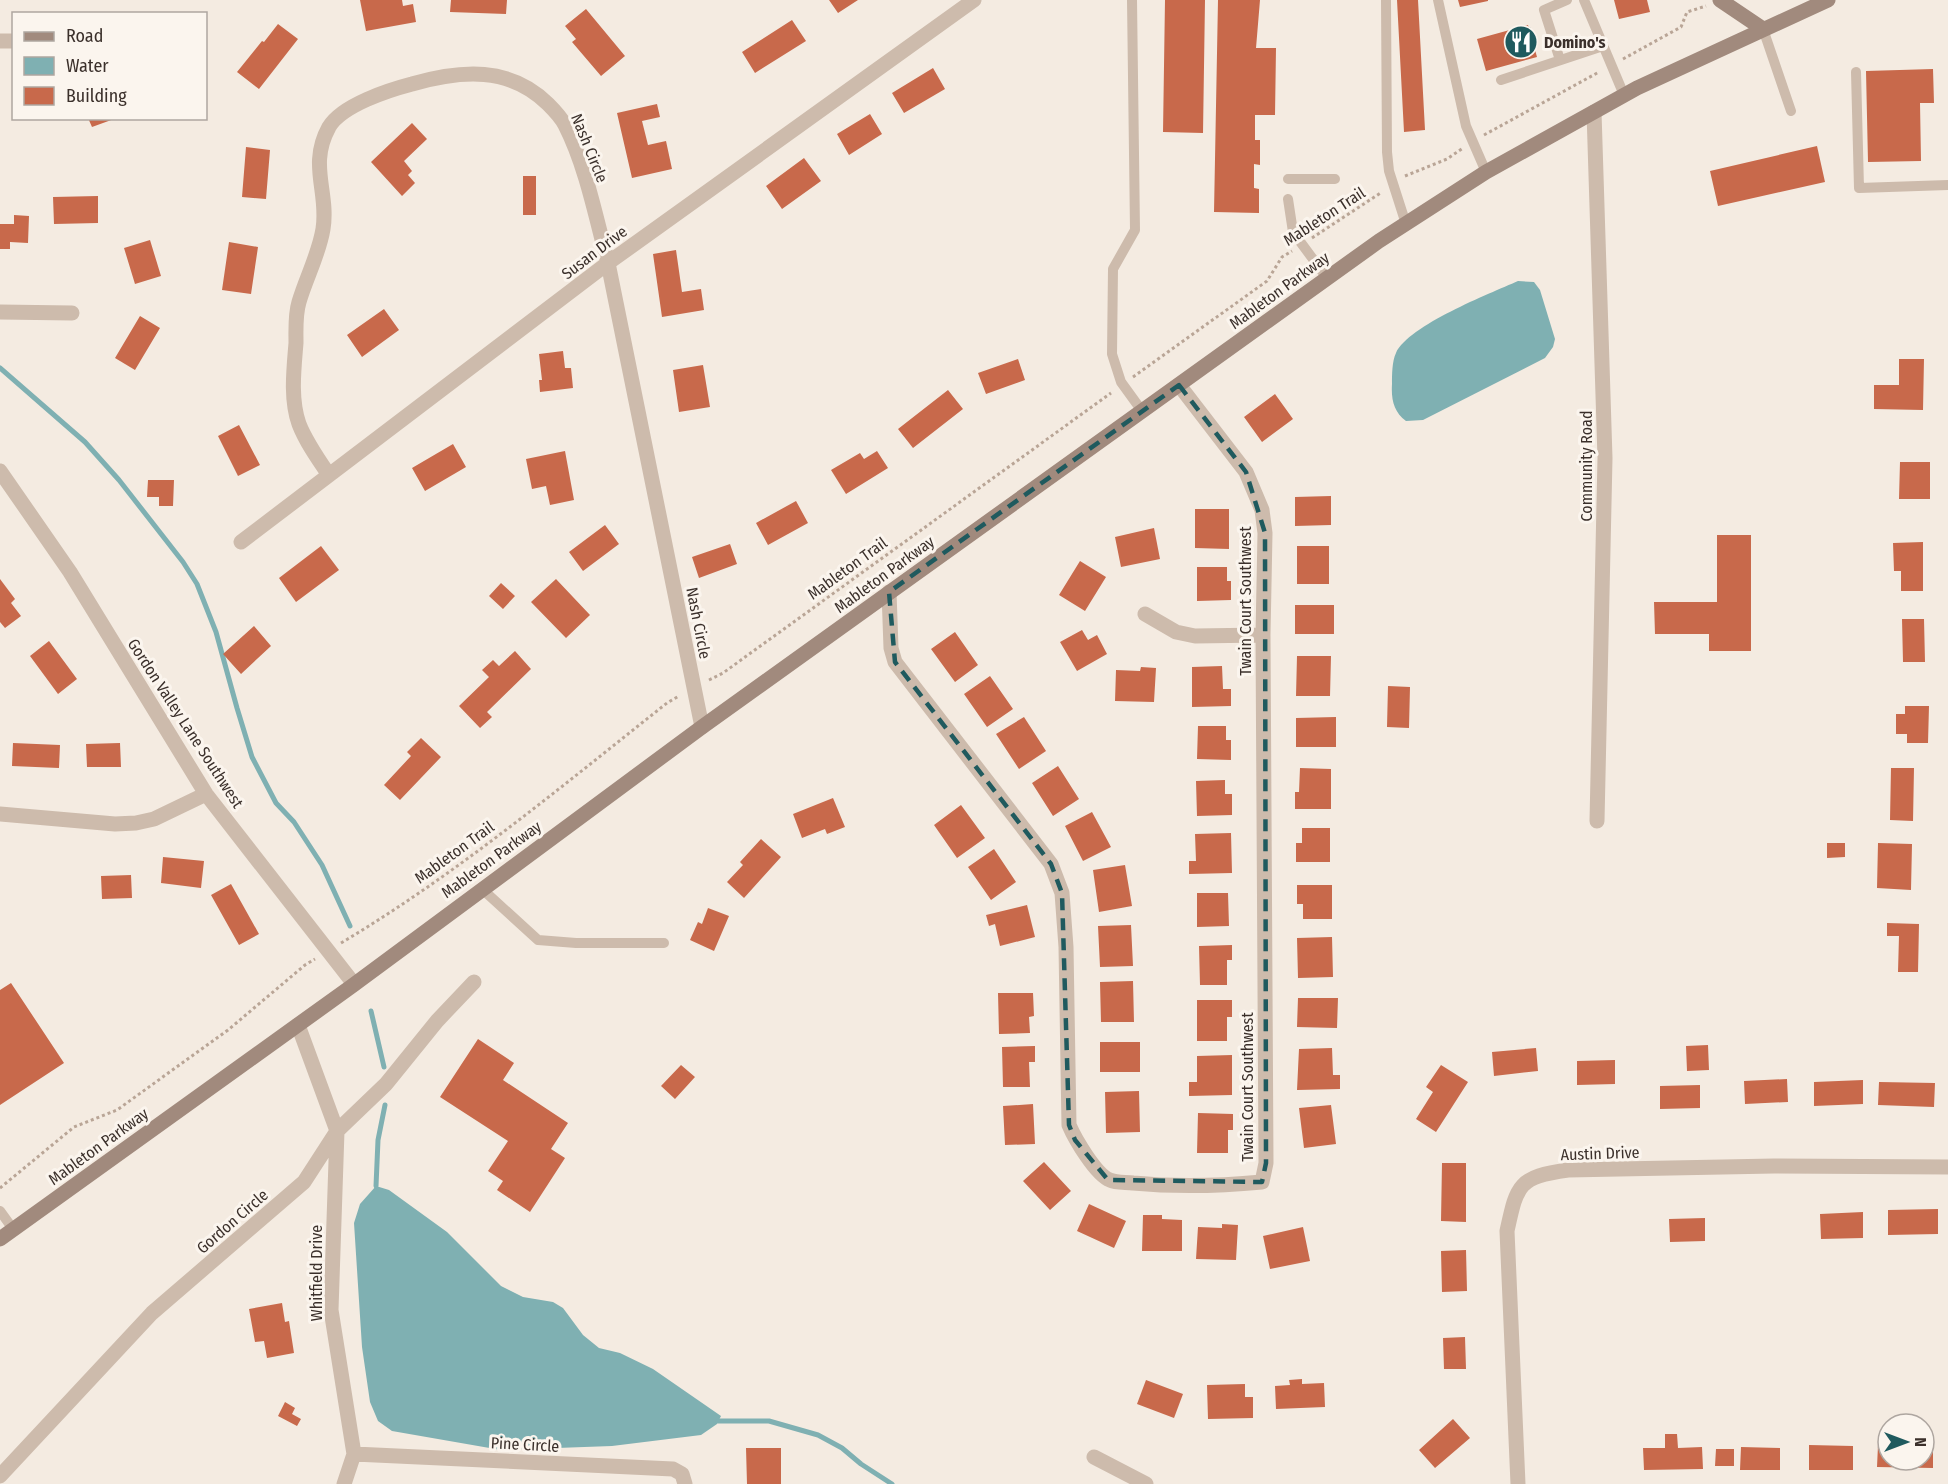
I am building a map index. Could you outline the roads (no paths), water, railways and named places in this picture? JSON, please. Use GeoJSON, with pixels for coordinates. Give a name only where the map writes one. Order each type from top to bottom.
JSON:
{"type":"FeatureCollection","features":[{"type":"Feature","properties":{"kind":"main road","name":"Mableton Parkway"},"geometry":{"type":"LineString","coordinates":[[0,1239],[298,1025],[481,888],[889,592],[1327,278],[1406,224],[1486,172],[1624,95],[1828,0]]}},
{"type":"Feature","properties":{"kind":"main road"},"geometry":{"type":"LineString","coordinates":[[1720,1],[1763,29]]}},
{"type":"Feature","properties":{"kind":"street","name":"Susan Drive"},"geometry":{"type":"LineString","coordinates":[[242,542],[608,263],[974,0]]}},
{"type":"Feature","properties":{"kind":"street","name":"Nash Circle"},"geometry":{"type":"LineString","coordinates":[[329,474],[314,453],[299,423],[294,393],[294,358],[298,305],[323,228],[319,177],[320,152],[330,126],[347,111],[367,99],[441,76],[482,74],[514,80],[536,92],[564,124],[589,195],[608,263],[702,727]]}},
{"type":"Feature","properties":{"kind":"street","name":"Community Road"},"geometry":{"type":"LineString","coordinates":[[1594,112],[1605,458],[1597,821]]}},
{"type":"Feature","properties":{"kind":"street"},"geometry":{"type":"LineString","coordinates":[[0,312],[72,313]]}},
{"type":"Feature","properties":{"kind":"street","name":"Twain Court Southwest"},"geometry":{"type":"LineString","coordinates":[[889,592],[891,648],[895,663],[1051,864],[1062,893],[1066,947],[1069,1125],[1075,1140],[1108,1180],[1151,1184],[1262,1182],[1266,1163],[1263,634],[1265,533],[1262,510],[1246,472],[1179,386]]}},
{"type":"Feature","properties":{"kind":"street","name":"Gordon Valley Lane Southwest"},"geometry":{"type":"LineString","coordinates":[[0,471],[70,572],[206,794],[354,984]]}},
{"type":"Feature","properties":{"kind":"street"},"geometry":{"type":"LineString","coordinates":[[1145,614],[1176,632],[1195,636],[1263,634]]}},
{"type":"Feature","properties":{"kind":"street"},"geometry":{"type":"LineString","coordinates":[[0,814],[115,824],[136,823],[154,819],[206,794]]}},
{"type":"Feature","properties":{"kind":"street","name":"Gordon Circle"},"geometry":{"type":"LineString","coordinates":[[0,1476],[152,1313],[304,1182],[337,1131],[386,1084],[437,1021],[474,982]]}},
{"type":"Feature","properties":{"kind":"street"},"geometry":{"type":"LineString","coordinates":[[298,1025],[337,1131]]}},
{"type":"Feature","properties":{"kind":"street","name":"Whitfield Drive"},"geometry":{"type":"LineString","coordinates":[[337,1131],[330,1310],[354,1454],[344,1484]]}},
{"type":"Feature","properties":{"kind":"street","name":"Austin Drive"},"geometry":{"type":"LineString","coordinates":[[1518,1484],[1507,1231],[1515,1195],[1521,1186],[1532,1178],[1568,1170],[1774,1166],[1948,1167]]}},
{"type":"Feature","properties":{"kind":"street","name":"Pine Circle"},"geometry":{"type":"LineString","coordinates":[[354,1454],[673,1469],[682,1474],[685,1484]]}},
{"type":"Feature","properties":{"kind":"street"},"geometry":{"type":"LineString","coordinates":[[1094,1457],[1146,1484]]}},
{"type":"Feature","properties":{"kind":"lane"},"geometry":{"type":"LineString","coordinates":[[1132,0],[1135,230],[1113,269],[1112,354],[1123,384],[1142,411]]}},
{"type":"Feature","properties":{"kind":"lane"},"geometry":{"type":"LineString","coordinates":[[1386,0],[1387,152],[1389,171],[1406,224]]}},
{"type":"Feature","properties":{"kind":"lane"},"geometry":{"type":"LineString","coordinates":[[1438,0],[1466,126],[1486,172]]}},
{"type":"Feature","properties":{"kind":"lane"},"geometry":{"type":"LineString","coordinates":[[1560,60],[1544,10],[1568,0]]}},
{"type":"Feature","properties":{"kind":"lane"},"geometry":{"type":"LineString","coordinates":[[1584,0],[1624,95]]}},
{"type":"Feature","properties":{"kind":"lane"},"geometry":{"type":"LineString","coordinates":[[1763,29],[1791,111]]}},
{"type":"Feature","properties":{"kind":"lane"},"geometry":{"type":"LineString","coordinates":[[1501,80],[1603,46]]}},
{"type":"Feature","properties":{"kind":"lane"},"geometry":{"type":"LineString","coordinates":[[1857,72],[1858,188],[1948,185]]}},
{"type":"Feature","properties":{"kind":"lane"},"geometry":{"type":"LineString","coordinates":[[1288,179],[1335,179]]}},
{"type":"Feature","properties":{"kind":"lane"},"geometry":{"type":"LineString","coordinates":[[1288,199],[1293,232],[1327,278]]}},
{"type":"Feature","properties":{"kind":"lane"},"geometry":{"type":"LineString","coordinates":[[481,888],[537,940],[576,943],[664,943]]}},
{"type":"Feature","properties":{"kind":"lane"},"geometry":{"type":"LineString","coordinates":[[0,1211],[13,1229]]}},
{"type":"Feature","properties":{"kind":"water"},"geometry":{"type":"Polygon","coordinates":[[[1518,281],[1534,282],[1540,290],[1555,339],[1553,347],[1545,358],[1423,420],[1406,421],[1396,410],[1392,390],[1394,360],[1404,342],[1451,311],[1518,281]]]}},
{"type":"Feature","properties":{"kind":"water"},"geometry":{"type":"Polygon","coordinates":[[[376,1186],[389,1190],[447,1232],[501,1286],[523,1297],[553,1302],[563,1308],[583,1335],[599,1348],[620,1353],[653,1369],[721,1416],[717,1424],[701,1435],[612,1446],[501,1450],[392,1431],[378,1421],[370,1402],[362,1347],[354,1223],[360,1204],[376,1186]]]}},
{"type":"Feature","properties":{"kind":"waterway"},"geometry":{"type":"LineString","coordinates":[[0,368],[85,442],[119,480],[183,562],[197,584],[216,632],[252,757],[276,803],[294,822],[322,865],[350,926]]}},
{"type":"Feature","properties":{"kind":"waterway"},"geometry":{"type":"LineString","coordinates":[[371,1011],[384,1067]]}},
{"type":"Feature","properties":{"kind":"waterway"},"geometry":{"type":"LineString","coordinates":[[376,1186],[378,1140],[385,1105]]}},
{"type":"Feature","properties":{"kind":"waterway"},"geometry":{"type":"LineString","coordinates":[[718,1421],[769,1421],[818,1435],[842,1448],[861,1464],[892,1484]]}},
{"type":"Feature","properties":{"kind":"place","name":"Domino's"},"geometry":{"type":"Point","coordinates":[1521,42]}}]}
